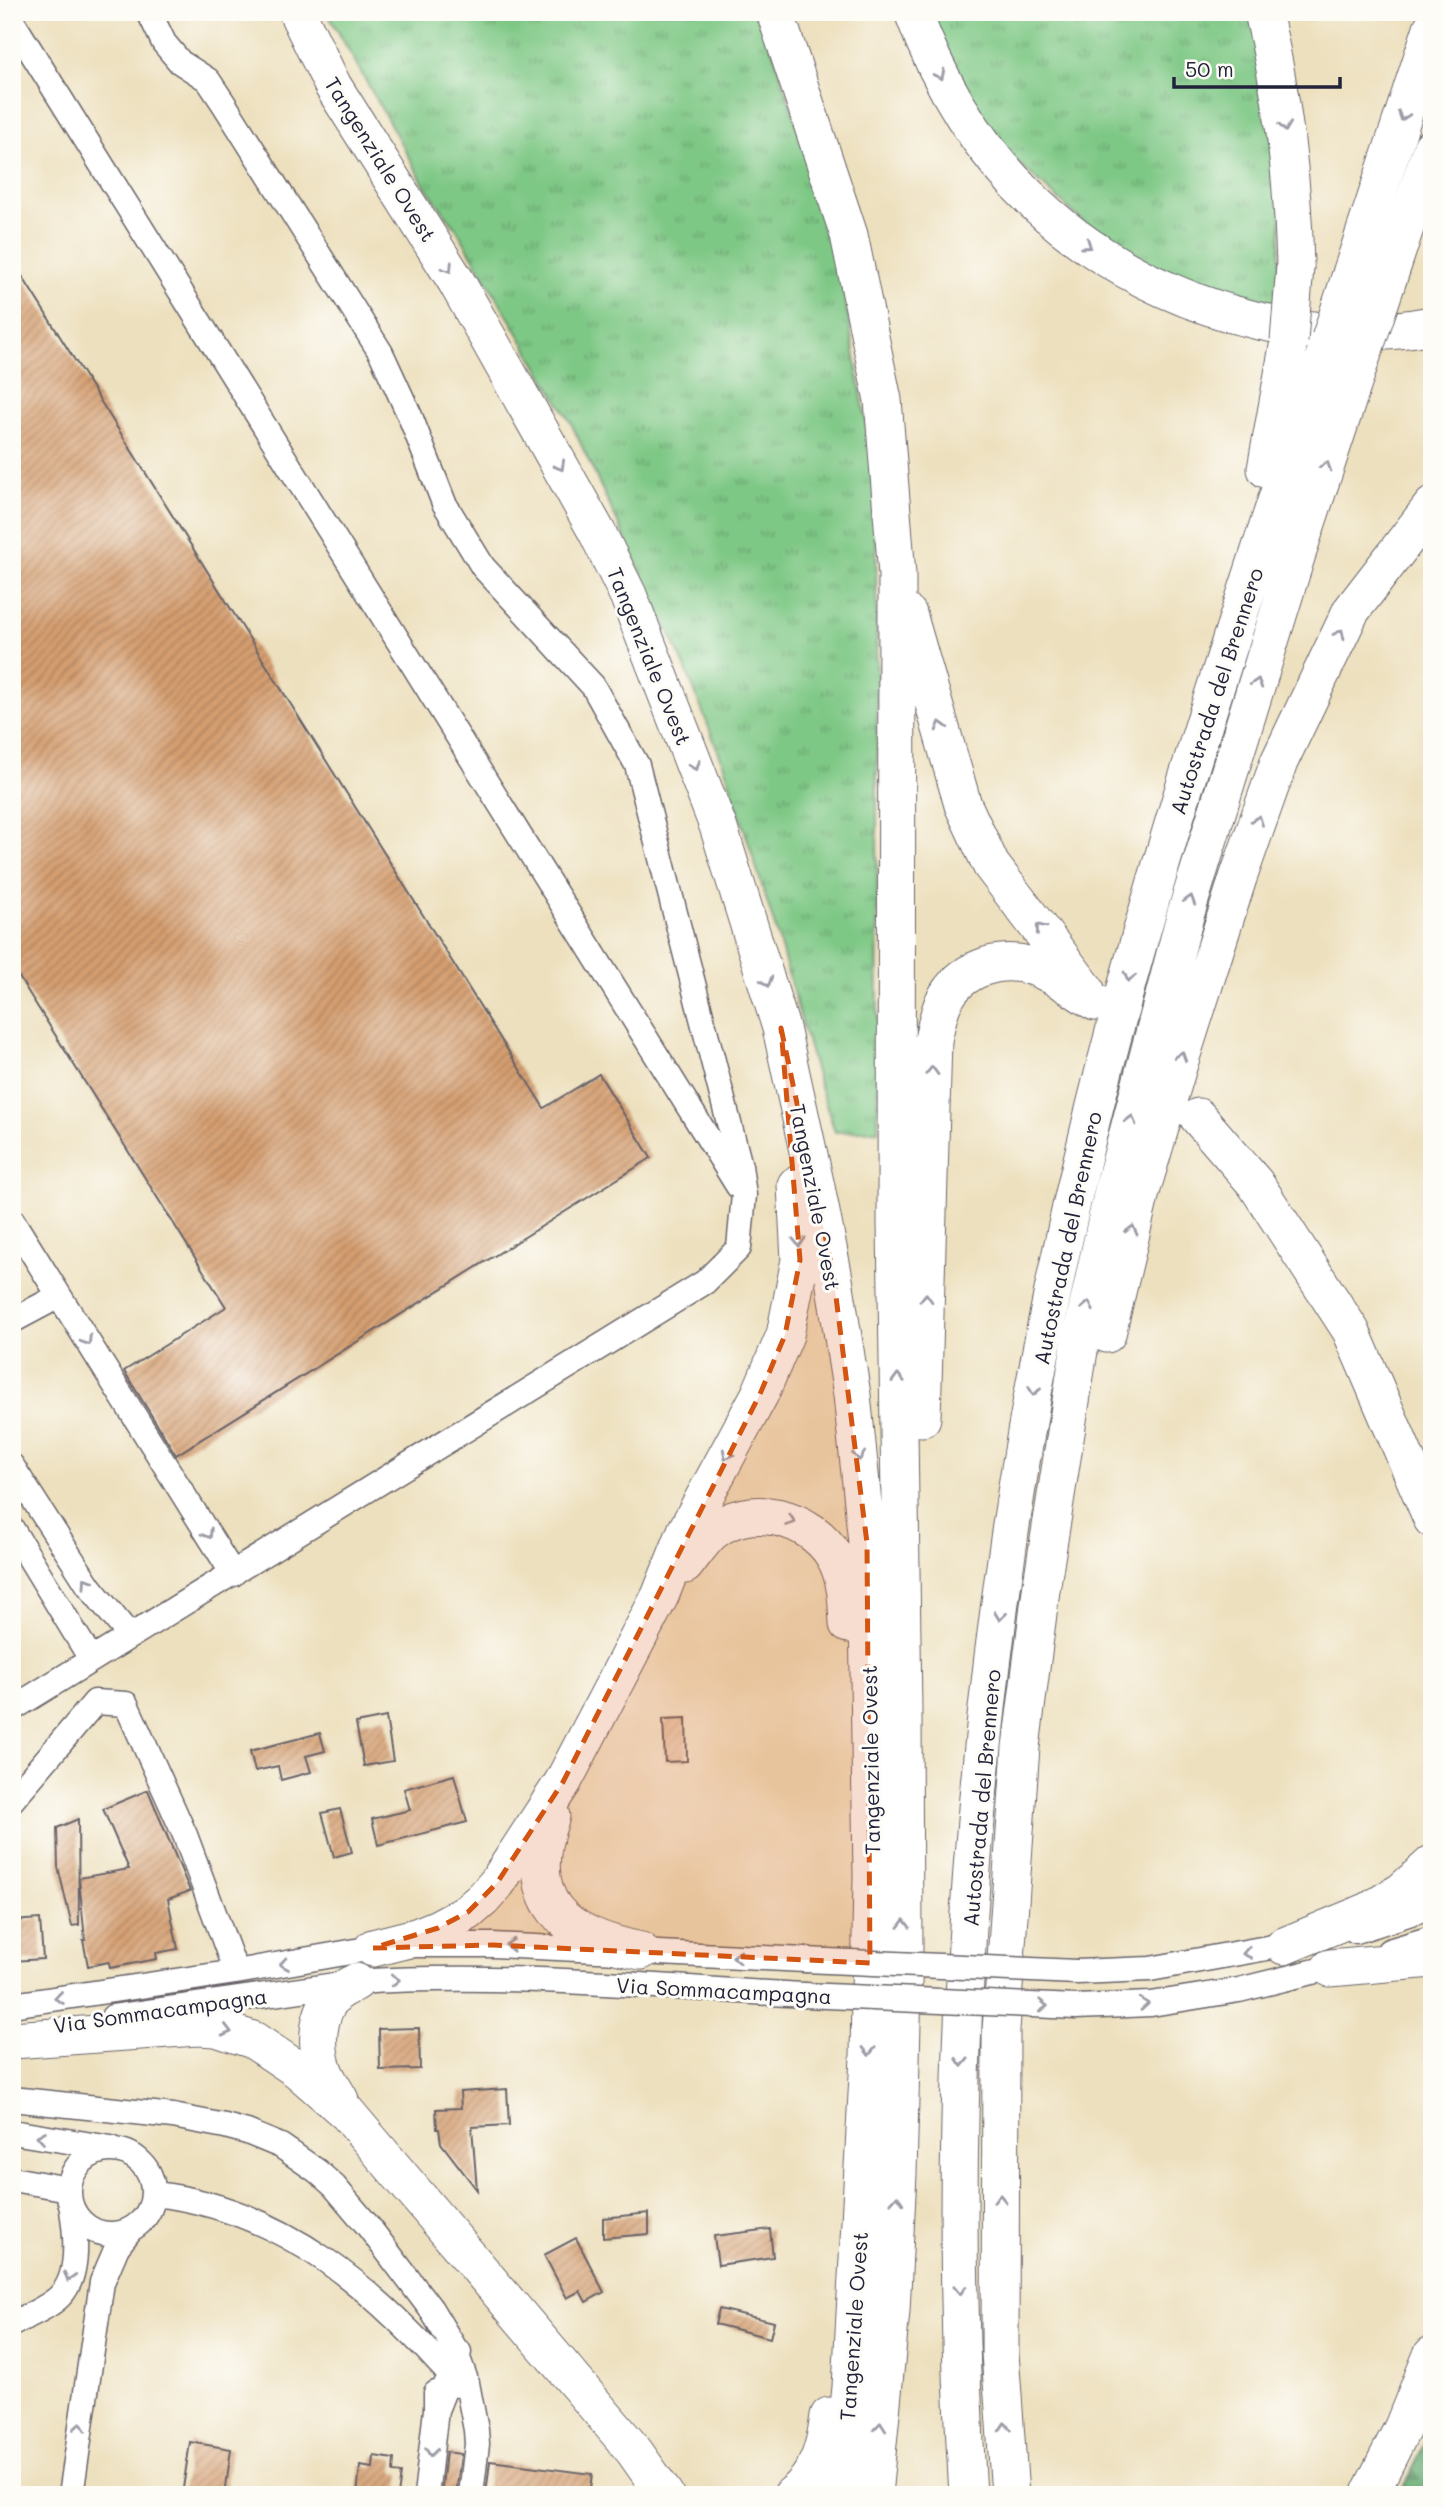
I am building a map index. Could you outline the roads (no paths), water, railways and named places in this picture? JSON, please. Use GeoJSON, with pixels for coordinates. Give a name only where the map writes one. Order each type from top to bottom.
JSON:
{"type":"FeatureCollection","features":[{"type":"Feature","properties":{"kind":"highway"},"geometry":{"type":"LineString","coordinates":[[274,12],[333,86]]}},
{"type":"Feature","properties":{"kind":"highway","name":"Tangenziale Ovest"},"geometry":{"type":"LineString","coordinates":[[297,12],[333,86],[456,281],[597,532],[628,595],[718,826],[781,1028],[828,1248],[852,1395],[867,1543],[872,1876],[869,2057],[851,2387],[839,2495]]}},
{"type":"Feature","properties":{"kind":"highway","name":"Tangenziale Ovest"},"geometry":{"type":"LineString","coordinates":[[775,12],[849,235],[883,400],[897,575],[896,1222],[904,1709],[904,1948],[891,2311],[875,2488]]}},
{"type":"Feature","properties":{"kind":"highway"},"geometry":{"type":"LineString","coordinates":[[913,12],[923,41],[946,87],[970,128],[999,166],[1061,227],[1124,270],[1161,289],[1206,306],[1298,330],[1362,333],[1432,325]]}},
{"type":"Feature","properties":{"kind":"highway"},"geometry":{"type":"LineString","coordinates":[[1235,631],[1280,399],[1289,341],[1295,266],[1283,117],[1263,12]]}},
{"type":"Feature","properties":{"kind":"highway","name":"Autostrada del Brennero"},"geometry":{"type":"LineString","coordinates":[[968,2495],[961,2346],[960,2222],[967,1954],[981,1781],[1014,1512],[1040,1364],[1090,1125],[1136,951],[1195,752],[1432,28]]}},
{"type":"Feature","properties":{"kind":"highway","name":"Autostrada del Brennero"},"geometry":{"type":"LineString","coordinates":[[1010,2495],[1000,2353],[1000,2030],[1021,1746],[1041,1590],[1081,1338],[1114,1186],[1185,916],[1301,541],[1432,147]]}},
{"type":"Feature","properties":{"kind":"highway"},"geometry":{"type":"LineString","coordinates":[[1000,2030],[1034,1782],[1099,1368],[1145,1180],[1226,916],[1279,762],[1352,611],[1432,506]]}},
{"type":"Feature","properties":{"kind":"highway"},"geometry":{"type":"LineString","coordinates":[[897,575],[963,805],[991,865],[1095,1002],[1055,977],[1033,967],[998,963],[973,971],[962,978],[944,1001],[938,1018],[933,1040],[919,1512],[904,1709]]}},
{"type":"Feature","properties":{"kind":"highway"},"geometry":{"type":"LineString","coordinates":[[373,1948],[416,1937],[438,1928],[468,1912],[497,1883],[563,1782],[660,1596],[686,1531],[760,1394],[785,1335],[800,1260],[799,1220],[781,1028]]}},
{"type":"Feature","properties":{"kind":"highway"},"geometry":{"type":"LineString","coordinates":[[1198,1117],[1255,1183],[1351,1331],[1432,1519]]}},
{"type":"Feature","properties":{"kind":"highway"},"geometry":{"type":"LineString","coordinates":[[660,1596],[711,1533],[724,1524],[741,1518],[758,1515],[794,1521],[821,1539],[833,1554],[841,1569],[847,1601],[850,1770],[872,1876]]}},
{"type":"Feature","properties":{"kind":"highway"},"geometry":{"type":"LineString","coordinates":[[563,1782],[542,1840],[541,1872],[548,1897],[560,1915],[576,1931],[610,1945],[641,1951]]}},
{"type":"Feature","properties":{"kind":"highway"},"geometry":{"type":"LineString","coordinates":[[1284,1946],[1369,1911],[1402,1891],[1432,1864]]}},
{"type":"Feature","properties":{"kind":"highway"},"geometry":{"type":"LineString","coordinates":[[1330,1968],[1432,1959]]}},
{"type":"Feature","properties":{"kind":"highway"},"geometry":{"type":"LineString","coordinates":[[347,2113],[324,2073],[319,2036],[321,2022],[330,2001],[337,1993],[356,1982]]}},
{"type":"Feature","properties":{"kind":"highway"},"geometry":{"type":"LineString","coordinates":[[12,2040],[197,2027],[216,2028],[253,2040],[278,2055],[347,2113],[634,2451],[664,2495]]}},
{"type":"Feature","properties":{"kind":"highway"},"geometry":{"type":"LineString","coordinates":[[792,2495],[811,2476],[825,2440],[862,2194]]}},
{"type":"Feature","properties":{"kind":"highway"},"geometry":{"type":"LineString","coordinates":[[1369,2495],[1403,2427],[1432,2355]]}},
{"type":"Feature","properties":{"kind":"highway"},"geometry":{"type":"LineString","coordinates":[[634,2451],[690,2495]]}},
{"type":"Feature","properties":{"kind":"street"},"geometry":{"type":"LineString","coordinates":[[12,1709],[705,1282],[739,1248],[744,1195],[740,1166],[637,765],[593,686],[483,567],[444,503],[410,416],[381,353],[208,80],[180,62],[164,43],[149,12]]}},
{"type":"Feature","properties":{"kind":"street"},"geometry":{"type":"LineString","coordinates":[[12,21],[744,1195]]}},
{"type":"Feature","properties":{"kind":"street"},"geometry":{"type":"LineString","coordinates":[[12,1220],[233,1574]]}},
{"type":"Feature","properties":{"kind":"street"},"geometry":{"type":"LineString","coordinates":[[12,1321],[59,1296]]}},
{"type":"Feature","properties":{"kind":"street"},"geometry":{"type":"LineString","coordinates":[[12,1466],[89,1586],[130,1635]]}},
{"type":"Feature","properties":{"kind":"street"},"geometry":{"type":"LineString","coordinates":[[12,1529],[92,1659]]}},
{"type":"Feature","properties":{"kind":"street","name":"Via Sommacampagna"},"geometry":{"type":"LineString","coordinates":[[12,1800],[95,1702],[126,1704],[185,1835],[236,1972]]}},
{"type":"Feature","properties":{"kind":"street","name":"Via Sommacampagna"},"geometry":{"type":"LineString","coordinates":[[12,2005],[236,1972],[373,1948],[458,1944],[1077,1972],[1150,1969],[1361,1930],[1432,1906]]}},
{"type":"Feature","properties":{"kind":"street","name":"Via Sommacampagna"},"geometry":{"type":"LineString","coordinates":[[12,2031],[356,1982],[500,1979],[1076,2007],[1151,2004],[1239,1990],[1330,1968],[1432,1938]]}},
{"type":"Feature","properties":{"kind":"street"},"geometry":{"type":"LineString","coordinates":[[12,2084],[30,2090],[174,2106],[223,2115],[260,2125],[302,2145],[334,2169],[351,2186],[447,2308],[459,2328],[460,2343],[454,2366],[436,2410]]}},
{"type":"Feature","properties":{"kind":"street"},"geometry":{"type":"LineString","coordinates":[[12,2099],[194,2119],[247,2132],[281,2147],[317,2171],[349,2204],[431,2309],[445,2331],[454,2366]]}},
{"type":"Feature","properties":{"kind":"street"},"geometry":{"type":"LineString","coordinates":[[12,2132],[130,2153],[148,2170],[153,2182],[154,2194],[150,2208],[143,2221],[131,2230],[117,2247],[102,2282],[71,2495]]}},
{"type":"Feature","properties":{"kind":"street"},"geometry":{"type":"LineString","coordinates":[[12,2325],[53,2301],[68,2285],[76,2234],[70,2199],[72,2175],[80,2163],[98,2152],[118,2150]]}},
{"type":"Feature","properties":{"kind":"street"},"geometry":{"type":"LineString","coordinates":[[12,2179],[70,2199],[89,2228],[103,2234],[131,2230]]}},
{"type":"Feature","properties":{"kind":"street"},"geometry":{"type":"LineString","coordinates":[[154,2194],[187,2198],[239,2212],[294,2238],[380,2303],[454,2366],[467,2383],[473,2413],[477,2444],[471,2495]]}},
{"type":"Feature","properties":{"kind":"street"},"geometry":{"type":"LineString","coordinates":[[406,2326],[428,2360],[436,2396],[426,2495]]}}]}
